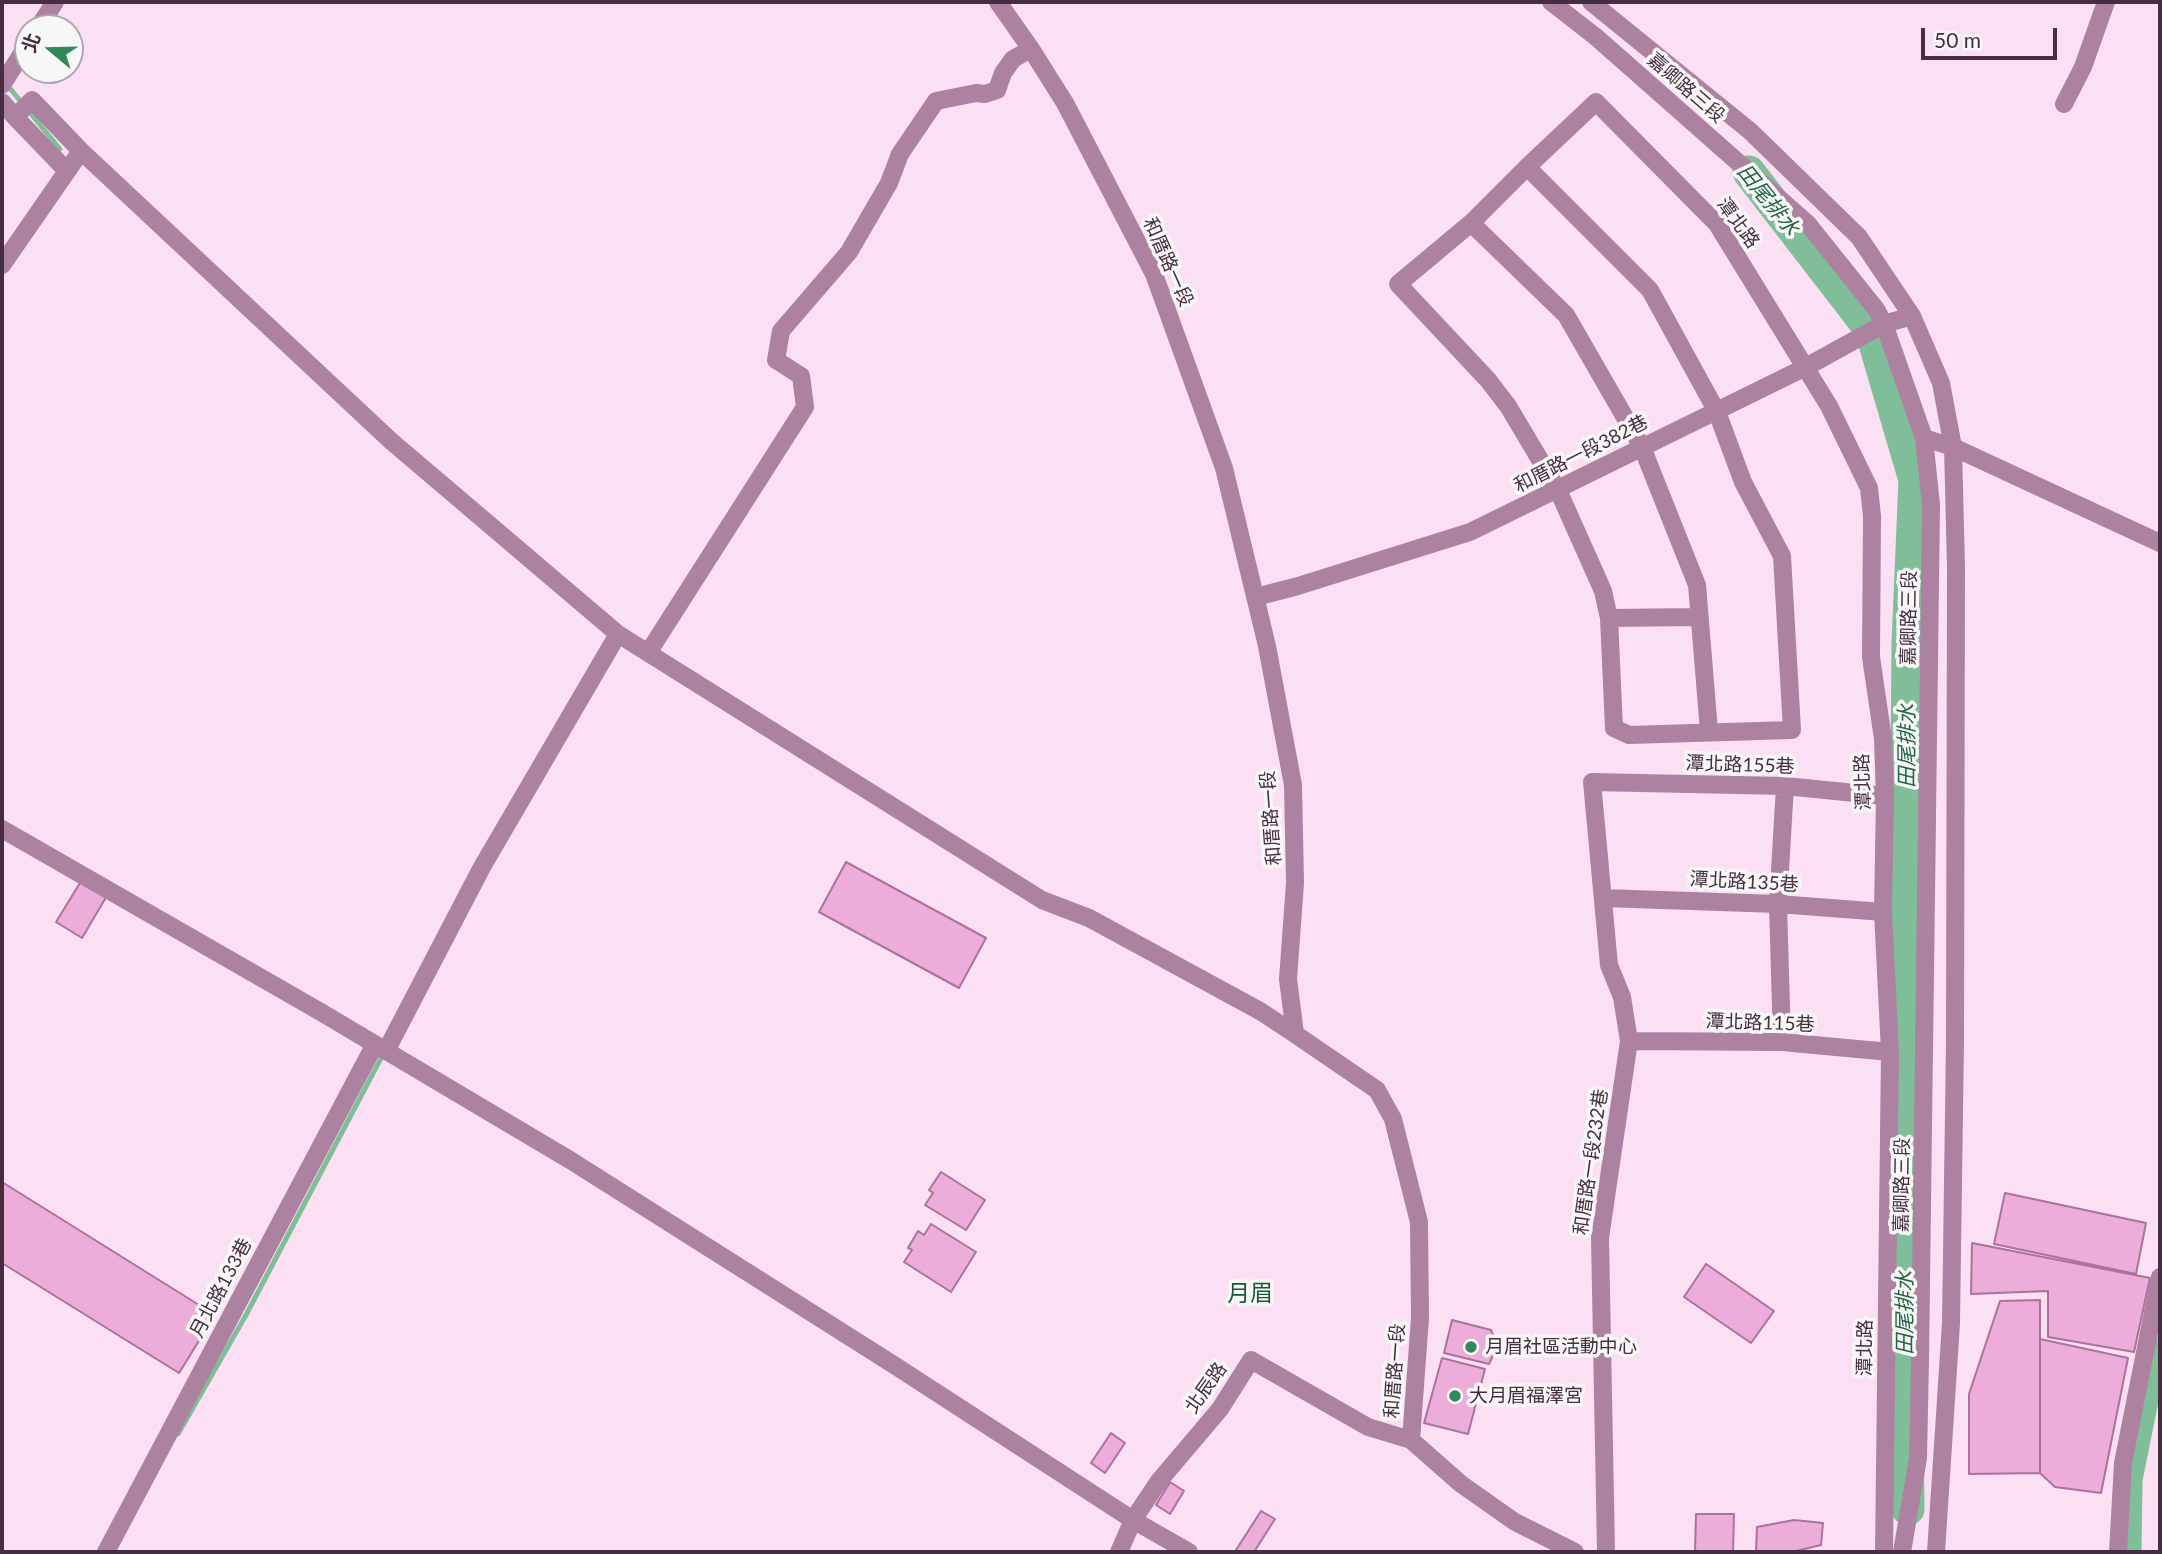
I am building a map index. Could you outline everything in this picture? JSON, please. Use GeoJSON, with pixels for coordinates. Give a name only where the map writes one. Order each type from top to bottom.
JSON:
{"type":"FeatureCollection","features":[{"type":"Feature","properties":{"kind":"street","name":"和厝路一段"},"geometry":{"type":"LineString","coordinates":[[998,2],[1065,103],[1154,274],[1224,468],[1256,597],[1293,785],[1296,883],[1287,979],[1295,1034],[1377,1090],[1393,1119],[1419,1222],[1420,1318],[1411,1440],[1461,1485],[1515,1522],[1571,1552]]}},
{"type":"Feature","properties":{"kind":"street","name":"嘉卿路三段"},"geometry":{"type":"LineString","coordinates":[[1551,2],[1596,37],[1808,224],[1876,309],[1884,324],[1924,438],[1931,505],[1920,1361],[1918,1458],[1902,1552]]}},
{"type":"Feature","properties":{"kind":"street","name":"嘉卿路三段"},"geometry":{"type":"LineString","coordinates":[[1591,2],[1750,131],[1859,237],[1912,316],[1941,383],[1953,447],[1956,568],[1954,1122],[1951,1324],[1936,1552]]}},
{"type":"Feature","properties":{"kind":"street"},"geometry":{"type":"LineString","coordinates":[[2064,104],[2083,67],[2106,2]]}},
{"type":"Feature","properties":{"kind":"street"},"geometry":{"type":"LineString","coordinates":[[648,653],[805,407],[801,376],[776,360],[781,331],[849,252],[889,183],[900,154],[936,101],[997,90],[1003,73],[1013,59],[1031,49]]}},
{"type":"Feature","properties":{"kind":"street"},"geometry":{"type":"LineString","coordinates":[[2,85],[14,66]]}},
{"type":"Feature","properties":{"kind":"street"},"geometry":{"type":"LineString","coordinates":[[15,117],[32,100],[80,151],[391,441],[618,634],[1042,900],[1089,918],[1260,1011],[1295,1034]]}},
{"type":"Feature","properties":{"kind":"street"},"geometry":{"type":"LineString","coordinates":[[2,102],[66,170]]}},
{"type":"Feature","properties":{"kind":"street","name":"潭北路"},"geometry":{"type":"LineString","coordinates":[[1527,167],[1597,102],[1717,224],[1829,406],[1869,488],[1872,516],[1871,657],[1883,739],[1883,912],[1890,1052],[1885,1552]]}},
{"type":"Feature","properties":{"kind":"street"},"geometry":{"type":"LineString","coordinates":[[2,265],[80,151]]}},
{"type":"Feature","properties":{"kind":"street"},"geometry":{"type":"LineString","coordinates":[[1527,167],[1650,290],[1717,412],[1743,482],[1782,556],[1792,730],[1629,735],[1614,728],[1609,618],[1604,591],[1558,490],[1508,406],[1488,380],[1398,284],[1471,222],[1527,167]]}},
{"type":"Feature","properties":{"kind":"street"},"geometry":{"type":"LineString","coordinates":[[1471,222],[1566,314],[1642,447],[1697,585],[1709,731]]}},
{"type":"Feature","properties":{"kind":"street","name":"和厝路一段382巷"},"geometry":{"type":"LineString","coordinates":[[1256,597],[1470,533],[1717,412],[1884,324],[1912,316]]}},
{"type":"Feature","properties":{"kind":"street"},"geometry":{"type":"LineString","coordinates":[[1924,438],[1953,447],[2160,542]]}},
{"type":"Feature","properties":{"kind":"street"},"geometry":{"type":"LineString","coordinates":[[1609,618],[1699,617]]}},
{"type":"Feature","properties":{"kind":"street","name":"月北路133巷"},"geometry":{"type":"LineString","coordinates":[[106,1552],[380,1047],[618,634]]}},
{"type":"Feature","properties":{"kind":"street","name":"潭北路155巷"},"geometry":{"type":"LineString","coordinates":[[1592,782],[1785,786],[1885,796]]}},
{"type":"Feature","properties":{"kind":"street","name":"和厝路一段232巷"},"geometry":{"type":"LineString","coordinates":[[1592,782],[1609,965],[1622,997],[1629,1041],[1600,1238],[1606,1552]]}},
{"type":"Feature","properties":{"kind":"street"},"geometry":{"type":"LineString","coordinates":[[1782,1042],[1778,904],[1785,786]]}},
{"type":"Feature","properties":{"kind":"street"},"geometry":{"type":"LineString","coordinates":[[2,829],[582,1167],[1133,1520],[1189,1552]]}},
{"type":"Feature","properties":{"kind":"street","name":"潭北路135巷"},"geometry":{"type":"LineString","coordinates":[[1603,898],[1778,904],[1883,912]]}},
{"type":"Feature","properties":{"kind":"street","name":"潭北路115巷"},"geometry":{"type":"LineString","coordinates":[[1629,1041],[1782,1042],[1890,1052]]}},
{"type":"Feature","properties":{"kind":"street"},"geometry":{"type":"LineString","coordinates":[[2118,1552],[2123,1463],[2160,1277]]}},
{"type":"Feature","properties":{"kind":"street","name":"北辰路"},"geometry":{"type":"LineString","coordinates":[[1119,1552],[1133,1520],[1159,1481],[1220,1409],[1251,1360],[1368,1427],[1411,1440]]}},
{"type":"Feature","properties":{"kind":"building"},"geometry":{"type":"Polygon","coordinates":[[[846,862],[986,938],[959,988],[819,912],[846,862]]]}},
{"type":"Feature","properties":{"kind":"building"},"geometry":{"type":"Polygon","coordinates":[[[83,878],[108,894],[82,938],[56,922],[83,878]]]}},
{"type":"Feature","properties":{"kind":"building"},"geometry":{"type":"Polygon","coordinates":[[[941,1172],[985,1200],[966,1230],[925,1205],[933,1193],[929,1190],[941,1172]]]}},
{"type":"Feature","properties":{"kind":"building"},"geometry":{"type":"Polygon","coordinates":[[[2,1182],[215,1315],[179,1373],[2,1263],[2,1182]]]}},
{"type":"Feature","properties":{"kind":"building"},"geometry":{"type":"Polygon","coordinates":[[[2005,1193],[2146,1223],[2136,1274],[1994,1244],[2005,1193]]]}},
{"type":"Feature","properties":{"kind":"building"},"geometry":{"type":"Polygon","coordinates":[[[931,1224],[976,1252],[951,1292],[904,1262],[912,1250],[908,1248],[918,1231],[924,1235],[931,1224]]]}},
{"type":"Feature","properties":{"kind":"building"},"geometry":{"type":"Polygon","coordinates":[[[1972,1243],[2150,1278],[2134,1352],[2048,1337],[2048,1291],[1971,1294],[1972,1243]]]}},
{"type":"Feature","properties":{"kind":"building"},"geometry":{"type":"Polygon","coordinates":[[[1706,1264],[1774,1311],[1751,1343],[1684,1297],[1706,1264]]]}},
{"type":"Feature","properties":{"kind":"building"},"geometry":{"type":"Polygon","coordinates":[[[2040,1300],[2040,1473],[1969,1474],[1969,1394],[2000,1301],[2040,1300]]]}},
{"type":"Feature","properties":{"kind":"building","name":"月眉社區活動中心"},"geometry":{"type":"Polygon","coordinates":[[[1452,1320],[1491,1330],[1494,1337],[1500,1340],[1489,1364],[1444,1353],[1452,1320]]]}},
{"type":"Feature","properties":{"kind":"building"},"geometry":{"type":"Polygon","coordinates":[[[2040,1339],[2128,1358],[2101,1493],[2055,1487],[2040,1473],[2040,1339]]]}},
{"type":"Feature","properties":{"kind":"building","name":"大月眉福澤宮"},"geometry":{"type":"Polygon","coordinates":[[[1442,1358],[1485,1369],[1468,1434],[1424,1423],[1442,1358]]]}},
{"type":"Feature","properties":{"kind":"building"},"geometry":{"type":"Polygon","coordinates":[[[1111,1433],[1125,1443],[1105,1473],[1091,1463],[1111,1433]]]}},
{"type":"Feature","properties":{"kind":"building"},"geometry":{"type":"Polygon","coordinates":[[[1170,1482],[1184,1491],[1170,1514],[1156,1505],[1170,1482]]]}},
{"type":"Feature","properties":{"kind":"building"},"geometry":{"type":"Polygon","coordinates":[[[1261,1511],[1275,1519],[1254,1552],[1236,1550],[1261,1511]]]}},
{"type":"Feature","properties":{"kind":"building"},"geometry":{"type":"Polygon","coordinates":[[[1696,1514],[1734,1514],[1733,1552],[1695,1552],[1696,1514]]]}},
{"type":"Feature","properties":{"kind":"building"},"geometry":{"type":"Polygon","coordinates":[[[1794,1520],[1823,1523],[1821,1545],[1792,1552],[1756,1552],[1757,1527],[1794,1520]]]}},
{"type":"Feature","properties":{"kind":"waterway"},"geometry":{"type":"LineString","coordinates":[[9,84],[60,149]]}},
{"type":"Feature","properties":{"kind":"waterway","name":"田尾排水"},"geometry":{"type":"LineString","coordinates":[[1749,172],[1871,330],[1915,480],[1908,643],[1904,1104],[1908,1509]]}},
{"type":"Feature","properties":{"kind":"waterway"},"geometry":{"type":"LineString","coordinates":[[178,1434],[246,1315],[381,1058]]}},
{"type":"Feature","properties":{"kind":"waterway"},"geometry":{"type":"LineString","coordinates":[[2132,1552],[2133,1480],[2160,1346]]}},
{"type":"Feature","properties":{"kind":"place","name":"月眉社區活動中心"},"geometry":{"type":"Point","coordinates":[1471,1347]}},
{"type":"Feature","properties":{"kind":"place","name":"大月眉福澤宮"},"geometry":{"type":"Point","coordinates":[1455,1396]}},
{"type":"Feature","properties":{"kind":"district","name":"月眉"},"geometry":{"type":"Point","coordinates":[1250,1294]}}]}
